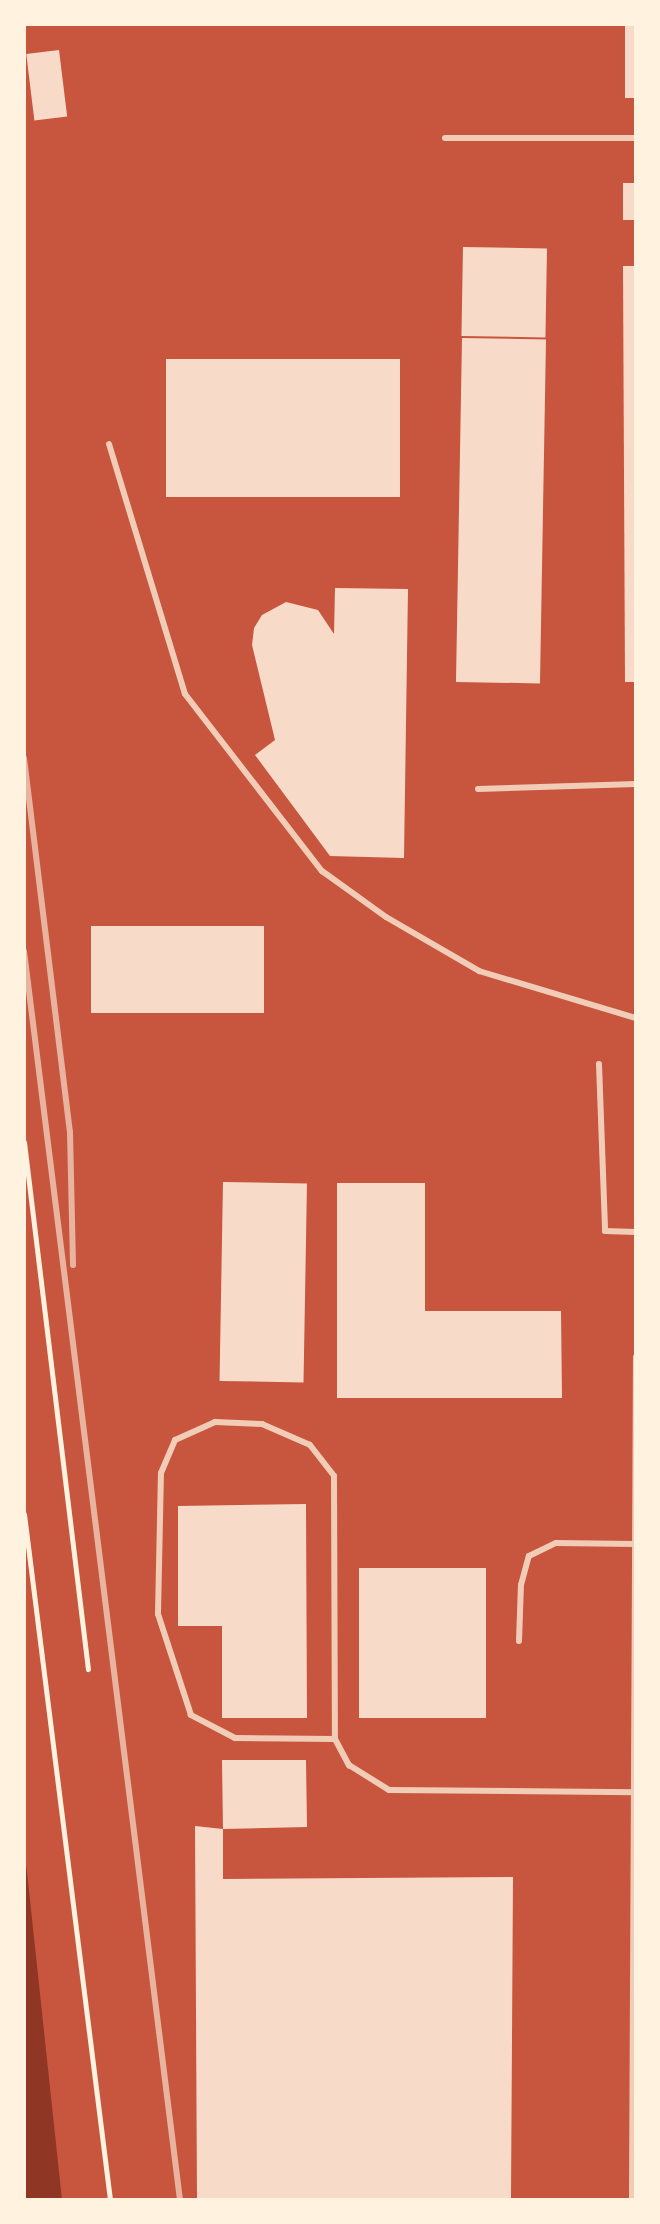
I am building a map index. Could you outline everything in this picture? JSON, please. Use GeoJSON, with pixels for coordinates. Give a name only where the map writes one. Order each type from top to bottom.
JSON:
{"type":"FeatureCollection","features":[{"type":"Feature","properties":{"kind":"lane"},"geometry":{"type":"LineString","coordinates":[[445,138],[636,138]]}},
{"type":"Feature","properties":{"kind":"lane"},"geometry":{"type":"LineString","coordinates":[[109,444],[185,694],[322,871],[386,917],[479,971],[636,1018]]}},
{"type":"Feature","properties":{"kind":"lane"},"geometry":{"type":"LineString","coordinates":[[478,789],[636,784]]}},
{"type":"Feature","properties":{"kind":"lane"},"geometry":{"type":"LineString","coordinates":[[599,1064],[605,1231],[636,1232]]}},
{"type":"Feature","properties":{"kind":"lane"},"geometry":{"type":"LineString","coordinates":[[632,2200],[636,1357]]}},
{"type":"Feature","properties":{"kind":"lane"},"geometry":{"type":"LineString","coordinates":[[335,1739],[235,1738],[191,1715],[158,1614],[161,1473],[175,1440],[215,1422],[262,1424],[310,1445],[334,1476],[335,1739],[349,1765],[389,1790],[635,1792]]}},
{"type":"Feature","properties":{"kind":"lane"},"geometry":{"type":"LineString","coordinates":[[519,1641],[521,1585],[529,1556],[556,1543],[636,1544]]}},
{"type":"Feature","properties":{"kind":"path"},"geometry":{"type":"LineString","coordinates":[[24,1142],[88,1669]]}},
{"type":"Feature","properties":{"kind":"path"},"geometry":{"type":"LineString","coordinates":[[24,1514],[110,2200]]}},
{"type":"Feature","properties":{"kind":"shaded area"},"geometry":{"type":"Polygon","coordinates":[[[24,1852],[27,1872],[62,2200],[24,2200],[24,1852]]]}},
{"type":"Feature","properties":{"kind":"building"},"geometry":{"type":"Polygon","coordinates":[[[625,24],[636,24],[636,98],[625,98],[625,24]]]}},
{"type":"Feature","properties":{"kind":"building"},"geometry":{"type":"Polygon","coordinates":[[[59,50],[67,117],[34,121],[26,54],[59,50]]]}},
{"type":"Feature","properties":{"kind":"building"},"geometry":{"type":"Polygon","coordinates":[[[623,183],[636,183],[636,220],[623,220],[623,183]]]}},
{"type":"Feature","properties":{"kind":"building"},"geometry":{"type":"Polygon","coordinates":[[[463,247],[547,248],[545,337],[461,336],[463,247]]]}},
{"type":"Feature","properties":{"kind":"building"},"geometry":{"type":"Polygon","coordinates":[[[623,266],[636,266],[636,682],[625,682],[623,266]]]}},
{"type":"Feature","properties":{"kind":"building"},"geometry":{"type":"Polygon","coordinates":[[[462,338],[546,339],[540,683],[456,682],[462,338]]]}},
{"type":"Feature","properties":{"kind":"building"},"geometry":{"type":"Polygon","coordinates":[[[166,359],[400,359],[400,497],[166,497],[166,359]]]}},
{"type":"Feature","properties":{"kind":"building"},"geometry":{"type":"Polygon","coordinates":[[[335,588],[408,589],[404,858],[330,856],[255,755],[275,740],[252,645],[254,628],[262,615],[286,602],[318,610],[334,634],[335,588]]]}},
{"type":"Feature","properties":{"kind":"building"},"geometry":{"type":"Polygon","coordinates":[[[91,926],[264,926],[264,1013],[91,1013],[91,926]]]}},
{"type":"Feature","properties":{"kind":"building"},"geometry":{"type":"Polygon","coordinates":[[[223,1182],[307,1183],[304,1382],[220,1381],[223,1182]]]}},
{"type":"Feature","properties":{"kind":"building"},"geometry":{"type":"Polygon","coordinates":[[[337,1183],[425,1183],[425,1311],[561,1311],[562,1398],[337,1398],[337,1183]]]}},
{"type":"Feature","properties":{"kind":"building"},"geometry":{"type":"Polygon","coordinates":[[[306,1504],[307,1718],[222,1718],[222,1626],[178,1626],[178,1506],[306,1504]]]}},
{"type":"Feature","properties":{"kind":"building"},"geometry":{"type":"Polygon","coordinates":[[[359,1568],[486,1568],[486,1718],[359,1718],[359,1568]]]}},
{"type":"Feature","properties":{"kind":"building"},"geometry":{"type":"Polygon","coordinates":[[[222,1760],[306,1760],[307,1827],[223,1829],[222,1760]]]}},
{"type":"Feature","properties":{"kind":"building"},"geometry":{"type":"Polygon","coordinates":[[[195,1826],[223,1829],[223,1879],[513,1877],[511,2200],[197,2200],[195,1826]]]}},
{"type":"Feature","properties":{"kind":"railway"},"geometry":{"type":"LineString","coordinates":[[24,758],[70,1132],[73,1265]]}},
{"type":"Feature","properties":{"kind":"railway"},"geometry":{"type":"LineString","coordinates":[[24,951],[180,2200]]}}]}
